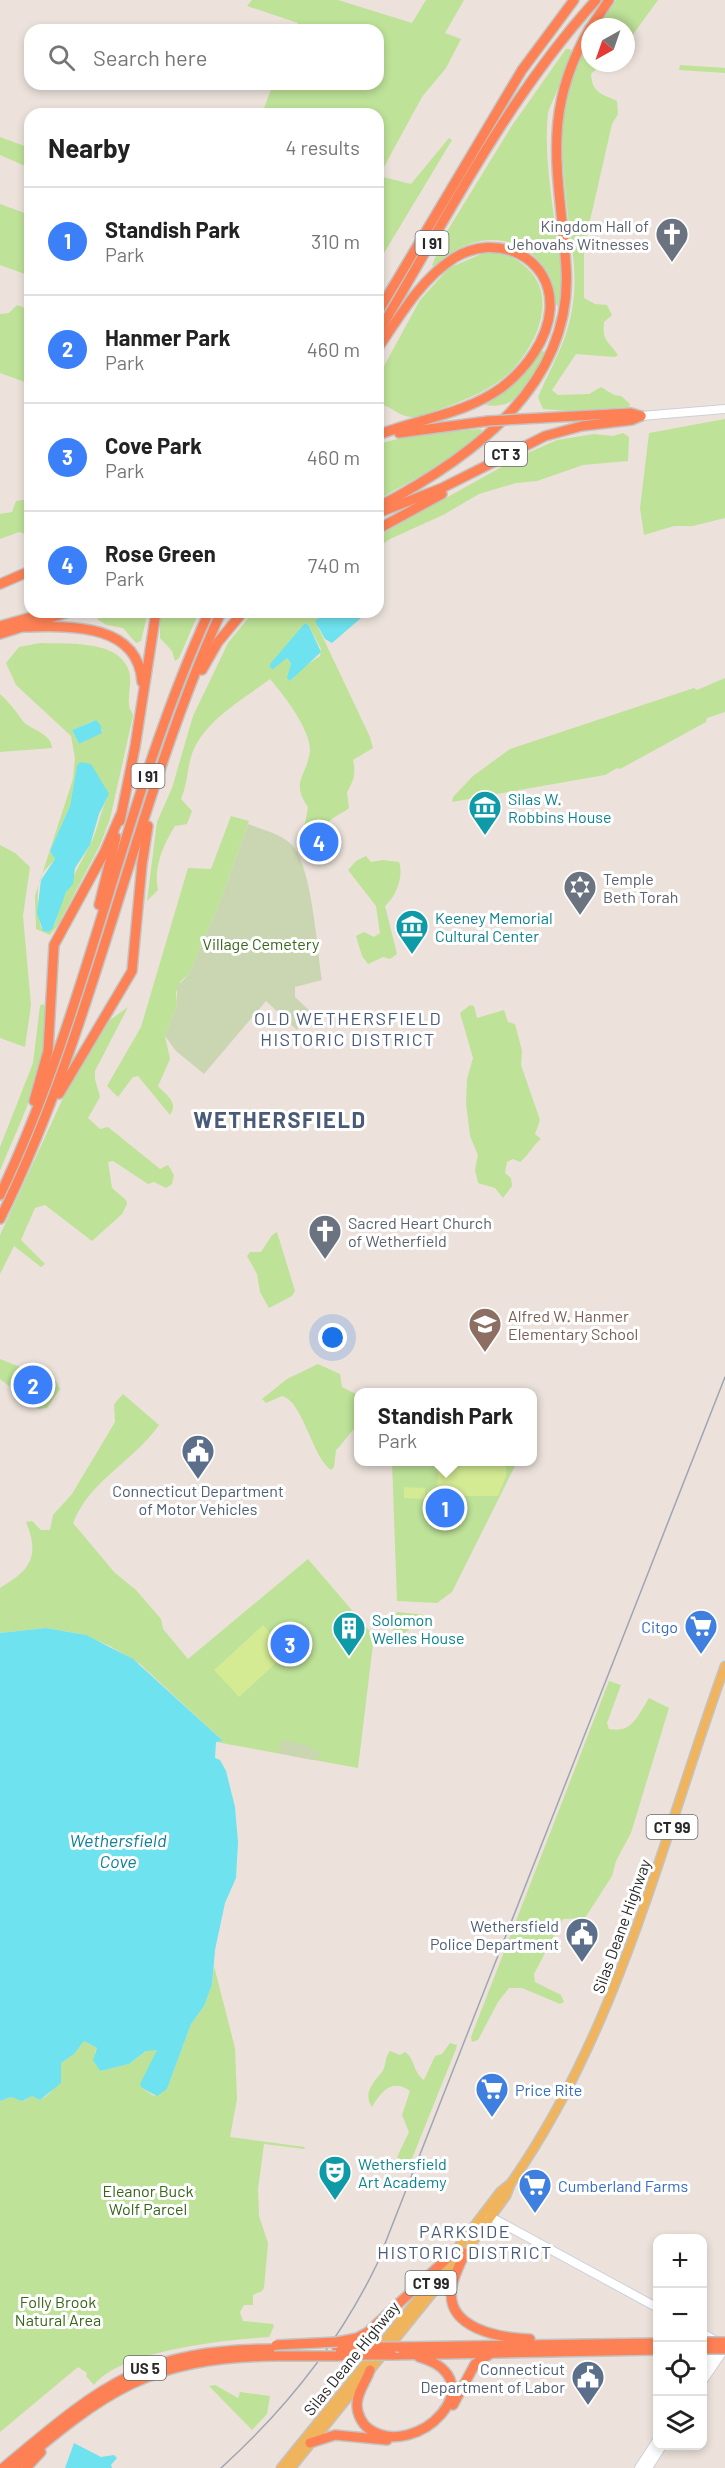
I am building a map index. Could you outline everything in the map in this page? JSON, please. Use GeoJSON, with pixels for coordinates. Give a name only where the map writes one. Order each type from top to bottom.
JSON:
{"type":"FeatureCollection","features":[{"type":"Feature","properties":{"kind":"highway","name":"I 91"},"geometry":{"type":"LineString","coordinates":[[384,302],[518,76],[574,0]]}},
{"type":"Feature","properties":{"kind":"highway","name":"I 91"},"geometry":{"type":"LineString","coordinates":[[384,323],[512,110],[549,57],[596,0]]}},
{"type":"Feature","properties":{"kind":"highway"},"geometry":{"type":"LineString","coordinates":[[597,18],[609,0]]}},
{"type":"Feature","properties":{"kind":"highway"},"geometry":{"type":"LineString","coordinates":[[384,504],[431,477],[486,436],[528,394],[551,355],[562,322],[566,284],[555,169],[556,129],[565,83],[581,48]]}},
{"type":"Feature","properties":{"kind":"highway"},"geometry":{"type":"LineString","coordinates":[[384,340],[424,284],[447,263],[465,252],[491,246],[511,249],[532,262],[546,283],[550,309],[546,329],[531,357],[510,380],[489,395],[465,406],[384,435]]}},
{"type":"Feature","properties":{"kind":"highway"},"geometry":{"type":"LineString","coordinates":[[384,300],[388,296]]}},
{"type":"Feature","properties":{"kind":"highway","name":"CT 3"},"geometry":{"type":"LineString","coordinates":[[384,436],[420,428],[488,421],[631,413],[641,416]]}},
{"type":"Feature","properties":{"kind":"highway","name":"CT 3"},"geometry":{"type":"LineString","coordinates":[[384,511],[434,492],[514,449],[554,433],[592,424],[632,420],[641,416]]}},
{"type":"Feature","properties":{"kind":"highway"},"geometry":{"type":"LineString","coordinates":[[384,526],[466,480],[478,469]]}},
{"type":"Feature","properties":{"kind":"highway"},"geometry":{"type":"LineString","coordinates":[[0,584],[24,574]]}},
{"type":"Feature","properties":{"kind":"highway"},"geometry":{"type":"LineString","coordinates":[[9,627],[28,618]]}},
{"type":"Feature","properties":{"kind":"highway"},"geometry":{"type":"LineString","coordinates":[[9,627],[33,618]]}},
{"type":"Feature","properties":{"kind":"highway"},"geometry":{"type":"LineString","coordinates":[[9,627],[45,618]]}},
{"type":"Feature","properties":{"kind":"highway"},"geometry":{"type":"LineString","coordinates":[[98,928],[99,907],[134,756],[155,618]]}},
{"type":"Feature","properties":{"kind":"highway","name":"I 91"},"geometry":{"type":"LineString","coordinates":[[0,1195],[28,1132],[171,706],[207,618]]}},
{"type":"Feature","properties":{"kind":"highway","name":"I 91"},"geometry":{"type":"LineString","coordinates":[[0,1219],[43,1122],[189,689],[219,618]]}},
{"type":"Feature","properties":{"kind":"highway"},"geometry":{"type":"LineString","coordinates":[[189,689],[218,642],[238,618]]}},
{"type":"Feature","properties":{"kind":"highway"},"geometry":{"type":"LineString","coordinates":[[9,627],[81,627],[105,633],[119,640],[132,652],[139,664],[142,701]]}},
{"type":"Feature","properties":{"kind":"highway"},"geometry":{"type":"LineString","coordinates":[[43,1122],[132,971],[150,805]]}},
{"type":"Feature","properties":{"kind":"highway"},"geometry":{"type":"LineString","coordinates":[[28,1132],[32,1107],[48,1051],[54,945],[105,851],[120,816]]}},
{"type":"Feature","properties":{"kind":"highway"},"geometry":{"type":"LineString","coordinates":[[337,2349],[368,2332],[454,2252]]}},
{"type":"Feature","properties":{"kind":"highway"},"geometry":{"type":"LineString","coordinates":[[465,2253],[451,2290],[458,2314],[482,2331],[530,2346]]}},
{"type":"Feature","properties":{"kind":"highway"},"geometry":{"type":"LineString","coordinates":[[275,2350],[396,2351],[653,2343]]}},
{"type":"Feature","properties":{"kind":"highway"},"geometry":{"type":"LineString","coordinates":[[707,2343],[724,2345]]}},
{"type":"Feature","properties":{"kind":"highway"},"geometry":{"type":"LineString","coordinates":[[707,2348],[724,2345]]}},
{"type":"Feature","properties":{"kind":"highway"},"geometry":{"type":"LineString","coordinates":[[411,2354],[496,2353],[530,2346],[653,2350]]}},
{"type":"Feature","properties":{"kind":"highway","name":"US 5"},"geometry":{"type":"LineString","coordinates":[[3,2468],[92,2396],[134,2373],[184,2356],[242,2349],[275,2350]]}},
{"type":"Feature","properties":{"kind":"highway","name":"US 5"},"geometry":{"type":"LineString","coordinates":[[14,2468],[93,2404],[130,2383],[167,2369],[275,2350]]}},
{"type":"Feature","properties":{"kind":"highway"},"geometry":{"type":"LineString","coordinates":[[370,2370],[357,2403],[363,2423],[372,2431],[386,2435],[418,2431],[445,2409],[451,2397],[452,2385],[447,2374],[438,2365],[411,2354],[396,2351]]}},
{"type":"Feature","properties":{"kind":"highway"},"geometry":{"type":"LineString","coordinates":[[305,2445],[332,2435],[399,2440],[423,2434],[447,2415],[476,2363],[496,2353]]}},
{"type":"Feature","properties":{"kind":"highway"},"geometry":{"type":"LineString","coordinates":[[27,2468],[52,2441],[100,2405],[135,2383],[167,2369]]}},
{"type":"Feature","properties":{"kind":"highway"},"geometry":{"type":"LineString","coordinates":[[0,2463],[34,2437],[49,2430]]}},
{"type":"Feature","properties":{"kind":"main road","name":"CT 3"},"geometry":{"type":"LineString","coordinates":[[641,416],[725,409]]}},
{"type":"Feature","properties":{"kind":"main road","name":"Silas Deane Highway"},"geometry":{"type":"LineString","coordinates":[[281,2468],[305,2445],[370,2370],[465,2253],[500,2192],[511,2183],[574,2075],[618,1981],[643,1916],[725,1665]]}},
{"type":"Feature","properties":{"kind":"main road","name":"Silas Deane Highway"},"geometry":{"type":"LineString","coordinates":[[291,2468],[305,2445],[454,2252],[488,2216]]}},
{"type":"Feature","properties":{"kind":"main road"},"geometry":{"type":"LineString","coordinates":[[488,2216],[653,2306]]}},
{"type":"Feature","properties":{"kind":"main road"},"geometry":{"type":"LineString","coordinates":[[707,2336],[724,2345]]}},
{"type":"Feature","properties":{"kind":"main road"},"geometry":{"type":"LineString","coordinates":[[707,2363],[724,2345]]}},
{"type":"Feature","properties":{"kind":"main road"},"geometry":{"type":"LineString","coordinates":[[707,2374],[724,2345]]}},
{"type":"Feature","properties":{"kind":"main road"},"geometry":{"type":"LineString","coordinates":[[639,2468],[653,2445]]}},
{"type":"Feature","properties":{"kind":"main road"},"geometry":{"type":"LineString","coordinates":[[648,2468],[659,2450]]}},
{"type":"Feature","properties":{"kind":"green space"},"geometry":{"type":"Polygon","coordinates":[[[252,0],[338,0],[412,23],[426,0],[464,0],[445,33],[461,39],[446,68],[422,97],[384,167],[384,108],[264,108],[271,90],[384,90],[384,24],[298,24],[247,6],[252,0]]]}},
{"type":"Feature","properties":{"kind":"green space"},"geometry":{"type":"Polygon","coordinates":[[[616,0],[658,0],[635,32],[635,18],[603,18],[616,0]]]}},
{"type":"Feature","properties":{"kind":"green space"},"geometry":{"type":"Polygon","coordinates":[[[566,49],[570,49],[573,53],[548,112],[547,127],[549,173],[561,270],[558,307],[552,281],[539,261],[526,250],[512,243],[496,240],[480,241],[464,246],[435,267],[432,265],[446,233],[511,127],[566,49]]]}},
{"type":"Feature","properties":{"kind":"green space"},"geometry":{"type":"Polygon","coordinates":[[[581,57],[581,72],[593,72],[591,74],[596,89],[617,101],[618,114],[612,124],[584,247],[584,298],[595,304],[607,305],[612,315],[604,322],[604,334],[618,355],[615,357],[576,354],[552,390],[558,395],[589,394],[601,387],[614,395],[621,396],[630,404],[629,407],[568,411],[543,409],[538,397],[565,336],[574,294],[573,260],[564,175],[563,130],[565,108],[581,57]]]}},
{"type":"Feature","properties":{"kind":"green space"},"geometry":{"type":"Polygon","coordinates":[[[680,65],[725,68],[725,73],[679,70],[680,65]]]}},
{"type":"Feature","properties":{"kind":"green space"},"geometry":{"type":"Polygon","coordinates":[[[0,137],[24,146],[24,165],[0,155],[0,137]]]}},
{"type":"Feature","properties":{"kind":"green space"},"geometry":{"type":"Polygon","coordinates":[[[449,138],[452,140],[384,253],[384,177],[411,184],[449,138]]]}},
{"type":"Feature","properties":{"kind":"green space"},"geometry":{"type":"Polygon","coordinates":[[[0,204],[24,213],[24,274],[0,265],[0,204]]]}},
{"type":"Feature","properties":{"kind":"green space"},"geometry":{"type":"Polygon","coordinates":[[[486,252],[513,258],[527,268],[536,280],[543,306],[541,320],[530,346],[506,376],[482,392],[464,400],[424,415],[406,416],[384,406],[384,366],[420,300],[449,268],[486,252]]]}},
{"type":"Feature","properties":{"kind":"green space"},"geometry":{"type":"Polygon","coordinates":[[[17,305],[24,308],[24,382],[0,373],[0,314],[9,313],[17,305]]]}},
{"type":"Feature","properties":{"kind":"green space"},"geometry":{"type":"Polygon","coordinates":[[[542,351],[545,352],[540,362],[526,385],[513,400],[500,405],[486,405],[522,377],[542,351]]]}},
{"type":"Feature","properties":{"kind":"green space"},"geometry":{"type":"Polygon","coordinates":[[[725,419],[725,518],[693,526],[674,526],[644,535],[640,508],[649,433],[725,419]]]}},
{"type":"Feature","properties":{"kind":"green space"},"geometry":{"type":"Polygon","coordinates":[[[481,429],[482,431],[446,461],[384,497],[384,442],[417,434],[481,429]]]}},
{"type":"Feature","properties":{"kind":"green space"},"geometry":{"type":"Polygon","coordinates":[[[623,433],[629,437],[628,461],[583,465],[537,481],[516,483],[479,494],[443,515],[384,543],[384,533],[521,456],[557,440],[594,434],[613,436],[623,433]]]}},
{"type":"Feature","properties":{"kind":"green space"},"geometry":{"type":"Polygon","coordinates":[[[24,500],[24,533],[19,532],[0,539],[0,514],[12,512],[16,501],[24,500]]]}},
{"type":"Feature","properties":{"kind":"green space"},"geometry":{"type":"Polygon","coordinates":[[[98,618],[147,618],[141,641],[136,643],[123,628],[107,625],[98,618]]]}},
{"type":"Feature","properties":{"kind":"green space"},"geometry":{"type":"Polygon","coordinates":[[[161,618],[196,618],[179,658],[175,661],[172,651],[160,638],[161,618]]]}},
{"type":"Feature","properties":{"kind":"green space"},"geometry":{"type":"Polygon","coordinates":[[[248,618],[317,618],[318,627],[370,737],[373,748],[353,760],[354,777],[347,792],[349,808],[329,822],[326,829],[336,832],[336,836],[320,854],[313,854],[304,829],[308,807],[300,791],[301,779],[310,751],[309,742],[295,713],[270,679],[217,719],[200,738],[190,761],[181,799],[192,811],[187,824],[175,826],[167,841],[158,865],[158,890],[147,901],[157,822],[172,788],[193,716],[228,643],[248,618]],[[305,623],[287,645],[287,658],[291,663],[288,676],[291,681],[299,670],[320,656],[321,649],[309,626],[305,623]]]}},
{"type":"Feature","properties":{"kind":"green space"},"geometry":{"type":"Polygon","coordinates":[[[40,643],[63,643],[103,648],[114,653],[123,661],[130,675],[129,706],[133,716],[110,819],[100,845],[58,925],[50,935],[36,929],[35,896],[39,884],[41,928],[47,932],[55,924],[68,887],[93,839],[108,796],[91,765],[80,762],[77,767],[70,806],[50,851],[55,859],[42,874],[73,779],[75,758],[71,736],[16,685],[6,663],[19,647],[40,643]],[[95,720],[72,730],[79,744],[103,731],[95,720]]]}},
{"type":"Feature","properties":{"kind":"green space"},"geometry":{"type":"Polygon","coordinates":[[[725,678],[725,712],[707,718],[706,722],[620,769],[617,768],[605,775],[452,802],[453,797],[473,776],[510,749],[694,688],[697,690],[725,678]]]}},
{"type":"Feature","properties":{"kind":"green space"},"geometry":{"type":"Polygon","coordinates":[[[0,694],[25,723],[48,738],[52,748],[0,752],[0,694]]]}},
{"type":"Feature","properties":{"kind":"green space"},"geometry":{"type":"Polygon","coordinates":[[[231,816],[249,821],[220,902],[189,974],[181,981],[176,992],[177,1005],[165,1036],[170,1059],[158,1086],[172,1102],[170,1115],[138,1076],[133,1077],[118,1097],[107,1086],[141,1027],[188,868],[211,869],[231,816]]]}},
{"type":"Feature","properties":{"kind":"green space","name":"Village Cemetery"},"geometry":{"type":"Polygon","coordinates":[[[248,824],[282,837],[298,854],[309,888],[322,980],[295,987],[295,997],[311,1012],[297,1030],[266,1001],[204,1074],[176,1051],[165,1036],[177,1005],[177,987],[189,974],[220,902],[248,824]]]}},
{"type":"Feature","properties":{"kind":"green space"},"geometry":{"type":"Polygon","coordinates":[[[0,845],[15,853],[30,867],[23,916],[31,1005],[25,1047],[0,1038],[0,845]]]}},
{"type":"Feature","properties":{"kind":"green space"},"geometry":{"type":"Polygon","coordinates":[[[366,856],[371,862],[383,860],[399,862],[400,868],[400,880],[396,892],[385,906],[397,954],[390,959],[383,957],[368,964],[362,956],[356,936],[364,932],[374,937],[380,933],[376,906],[348,870],[356,861],[366,856]]]}},
{"type":"Feature","properties":{"kind":"green space"},"geometry":{"type":"Polygon","coordinates":[[[42,1004],[46,1006],[46,1028],[39,1070],[33,1091],[0,1171],[0,1147],[33,1063],[42,1004]]]}},
{"type":"Feature","properties":{"kind":"green space"},"geometry":{"type":"Polygon","coordinates":[[[470,1005],[474,1006],[477,1018],[504,1010],[508,1022],[515,1024],[522,1051],[521,1065],[540,1120],[535,1134],[541,1139],[520,1162],[513,1159],[507,1162],[505,1173],[511,1178],[512,1186],[503,1198],[495,1188],[478,1183],[475,1170],[478,1155],[470,1136],[466,1103],[467,1079],[473,1058],[460,1013],[470,1005]]]}},
{"type":"Feature","properties":{"kind":"green space"},"geometry":{"type":"Polygon","coordinates":[[[128,1007],[95,1071],[100,1097],[88,1118],[100,1129],[108,1127],[160,1169],[168,1165],[174,1175],[172,1184],[166,1188],[154,1182],[148,1184],[113,1161],[108,1162],[112,1188],[126,1200],[127,1204],[122,1214],[92,1241],[45,1205],[35,1208],[21,1240],[45,1264],[41,1267],[14,1246],[0,1274],[0,1235],[69,1085],[110,1020],[128,1007]]]}},
{"type":"Feature","properties":{"kind":"green space"},"geometry":{"type":"Polygon","coordinates":[[[277,1232],[295,1291],[292,1296],[269,1308],[260,1292],[257,1274],[247,1256],[250,1252],[261,1252],[272,1235],[277,1232]]]}},
{"type":"Feature","properties":{"kind":"green space"},"geometry":{"type":"Polygon","coordinates":[[[0,1359],[56,1381],[60,1389],[47,1408],[38,1409],[0,1379],[0,1359]]]}},
{"type":"Feature","properties":{"kind":"green space"},"geometry":{"type":"Polygon","coordinates":[[[318,1364],[340,1374],[342,1387],[354,1393],[354,1430],[336,1450],[334,1467],[331,1470],[318,1454],[302,1418],[289,1400],[282,1396],[266,1403],[262,1399],[287,1379],[318,1364]]]}},
{"type":"Feature","properties":{"kind":"green space"},"geometry":{"type":"Polygon","coordinates":[[[123,1394],[159,1425],[149,1438],[90,1495],[73,1523],[115,1573],[136,1590],[161,1619],[163,1629],[188,1659],[308,1559],[374,1636],[358,1768],[216,1742],[223,1741],[140,1664],[110,1646],[81,1634],[46,1628],[0,1633],[0,1588],[26,1568],[32,1553],[26,1522],[32,1521],[41,1530],[50,1530],[53,1515],[72,1494],[115,1422],[114,1404],[123,1394]]]}},
{"type":"Feature","properties":{"kind":"green space"},"geometry":{"type":"Polygon","coordinates":[[[392,1466],[515,1466],[452,1592],[437,1603],[397,1601],[392,1466]]]}},
{"type":"Feature","properties":{"kind":"green space"},"geometry":{"type":"Polygon","coordinates":[[[439,1466],[506,1466],[506,1476],[498,1496],[443,1496],[437,1490],[439,1466]]]}},
{"type":"Feature","properties":{"kind":"green space"},"geometry":{"type":"Polygon","coordinates":[[[404,1487],[425,1488],[425,1499],[404,1498],[404,1487]]]}},
{"type":"Feature","properties":{"kind":"green space"},"geometry":{"type":"Polygon","coordinates":[[[397,1612],[426,1615],[390,1645],[395,1615],[397,1612]]]}},
{"type":"Feature","properties":{"kind":"green space"},"geometry":{"type":"Polygon","coordinates":[[[263,1625],[288,1652],[239,1697],[214,1670],[263,1625]]]}},
{"type":"Feature","properties":{"kind":"green space"},"geometry":{"type":"Polygon","coordinates":[[[609,1681],[621,1685],[607,1723],[609,1729],[617,1730],[629,1726],[638,1717],[649,1698],[669,1708],[631,1833],[616,1861],[612,1876],[585,1918],[563,1919],[534,1974],[535,1982],[561,1995],[564,2002],[560,2004],[522,1988],[509,1988],[498,2002],[478,2040],[472,2042],[471,2037],[609,1681]]]}},
{"type":"Feature","properties":{"kind":"green space"},"geometry":{"type":"Polygon","coordinates":[[[282,1740],[303,1744],[322,1754],[312,1760],[278,1753],[282,1740]]]}},
{"type":"Feature","properties":{"kind":"green space"},"geometry":{"type":"Polygon","coordinates":[[[214,1966],[235,2048],[237,2099],[230,2137],[305,2147],[304,2149],[264,2144],[258,2189],[259,2216],[268,2243],[264,2288],[253,2295],[253,2305],[244,2305],[240,2312],[243,2321],[273,2324],[269,2337],[202,2344],[150,2355],[108,2373],[94,2385],[86,2376],[87,2373],[78,2367],[0,2432],[0,2101],[11,2097],[23,2101],[32,2096],[40,2100],[46,2097],[56,2084],[61,2063],[74,2054],[84,2041],[97,2048],[95,2052],[100,2071],[129,2064],[148,2050],[157,2050],[142,2088],[154,2096],[167,2089],[191,2024],[204,2006],[212,1985],[214,1966]]]}},
{"type":"Feature","properties":{"kind":"green space"},"geometry":{"type":"Polygon","coordinates":[[[450,2043],[457,2045],[456,2049],[409,2166],[397,2157],[409,2132],[402,2115],[410,2091],[403,2087],[392,2086],[379,2097],[372,2107],[368,2097],[370,2088],[383,2071],[390,2051],[400,2055],[405,2052],[424,2080],[435,2056],[442,2054],[450,2043]]]}},
{"type":"Feature","properties":{"kind":"green space"},"geometry":{"type":"Polygon","coordinates":[[[215,2385],[238,2398],[240,2392],[270,2396],[267,2414],[252,2430],[209,2386],[215,2385]]]}},
{"type":"Feature","properties":{"kind":"water"},"geometry":{"type":"Polygon","coordinates":[[[318,618],[361,618],[332,643],[325,639],[315,621],[318,618]]]}},
{"type":"Feature","properties":{"kind":"water"},"geometry":{"type":"Polygon","coordinates":[[[305,623],[309,626],[321,652],[290,681],[287,678],[291,663],[287,658],[273,669],[270,668],[270,664],[305,623]]]}},
{"type":"Feature","properties":{"kind":"water"},"geometry":{"type":"Polygon","coordinates":[[[96,720],[101,726],[102,733],[79,744],[72,730],[96,720]]]}},
{"type":"Feature","properties":{"kind":"water"},"geometry":{"type":"Polygon","coordinates":[[[80,762],[91,764],[109,794],[99,814],[90,845],[75,868],[73,884],[66,892],[53,928],[49,932],[43,931],[37,913],[41,880],[55,859],[50,851],[70,806],[77,766],[80,762]]]}},
{"type":"Feature","properties":{"kind":"water","name":"Wethersfield Cove"},"geometry":{"type":"Polygon","coordinates":[[[46,1628],[86,1635],[133,1659],[223,1741],[216,1742],[215,1758],[220,1760],[226,1771],[235,1807],[238,1842],[236,1878],[225,1903],[215,1950],[212,1985],[204,2006],[191,2024],[167,2089],[157,2096],[142,2088],[140,2084],[157,2050],[146,2051],[129,2064],[100,2071],[93,2060],[97,2048],[84,2041],[74,2054],[61,2063],[61,2083],[40,2100],[32,2096],[22,2101],[11,2097],[0,2101],[0,1633],[46,1628]]]}},
{"type":"Feature","properties":{"kind":"water"},"geometry":{"type":"Polygon","coordinates":[[[74,2443],[101,2457],[114,2455],[117,2458],[111,2465],[112,2468],[65,2468],[74,2443]]]}},
{"type":"Feature","properties":{"kind":"railway"},"geometry":{"type":"LineString","coordinates":[[221,2468],[245,2446],[309,2374],[346,2321],[377,2264],[725,1377]]}},
{"type":"Feature","properties":{"kind":"place","name":"Kingdom Hall of Jehovahs Witnesses"},"geometry":{"type":"Point","coordinates":[672,263]}},
{"type":"Feature","properties":{"kind":"place","name":"Silas W. Robbins House"},"geometry":{"type":"Point","coordinates":[485,836]}},
{"type":"Feature","properties":{"kind":"place","name":"Rose Green"},"geometry":{"type":"Point","coordinates":[319,842]}},
{"type":"Feature","properties":{"kind":"place","name":"Temple Beth Torah"},"geometry":{"type":"Point","coordinates":[580,916]}},
{"type":"Feature","properties":{"kind":"place","name":"Keeney Memorial Cultural Center"},"geometry":{"type":"Point","coordinates":[412,955]}},
{"type":"Feature","properties":{"kind":"place","name":"Sacred Heart Church of Wetherfield"},"geometry":{"type":"Point","coordinates":[325,1260]}},
{"type":"Feature","properties":{"kind":"place","name":"Alfred W. Hanmer Elementary School"},"geometry":{"type":"Point","coordinates":[485,1353]}},
{"type":"Feature","properties":{"kind":"place","name":"Hanmer Park"},"geometry":{"type":"Point","coordinates":[33,1385]}},
{"type":"Feature","properties":{"kind":"place","name":"Connecticut Department of Motor Vehicles"},"geometry":{"type":"Point","coordinates":[198,1480]}},
{"type":"Feature","properties":{"kind":"place","name":"Standish Park"},"geometry":{"type":"Point","coordinates":[445,1508]}},
{"type":"Feature","properties":{"kind":"place","name":"Cove Park"},"geometry":{"type":"Point","coordinates":[290,1644]}},
{"type":"Feature","properties":{"kind":"place","name":"Citgo"},"geometry":{"type":"Point","coordinates":[701,1655]}},
{"type":"Feature","properties":{"kind":"place","name":"Solomon Welles House"},"geometry":{"type":"Point","coordinates":[349,1657]}},
{"type":"Feature","properties":{"kind":"place","name":"Wethersfield Police Department"},"geometry":{"type":"Point","coordinates":[582,1963]}},
{"type":"Feature","properties":{"kind":"place","name":"Price Rite"},"geometry":{"type":"Point","coordinates":[492,2118]}},
{"type":"Feature","properties":{"kind":"place","name":"Wethersfield Art Academy"},"geometry":{"type":"Point","coordinates":[335,2201]}},
{"type":"Feature","properties":{"kind":"place","name":"Cumberland Farms"},"geometry":{"type":"Point","coordinates":[535,2214]}},
{"type":"Feature","properties":{"kind":"place","name":"Connecticut Department of Labor"},"geometry":{"type":"Point","coordinates":[588,2406]}},
{"type":"Feature","properties":{"kind":"district","name":"OLD WETHERSFIELD HISTORIC DISTRICT"},"geometry":{"type":"Point","coordinates":[348,1028]}},
{"type":"Feature","properties":{"kind":"district","name":"WETHERSFIELD"},"geometry":{"type":"Point","coordinates":[280,1119]}},
{"type":"Feature","properties":{"kind":"district","name":"PARKSIDE HISTORIC DISTRICT"},"geometry":{"type":"Point","coordinates":[465,2241]}},
{"type":"Feature","properties":{"kind":"park label","name":"Eleanor Buck Wolf Parcel"},"geometry":{"type":"Point","coordinates":[148,2199]}},
{"type":"Feature","properties":{"kind":"park label","name":"Folly Brook Natural Area"},"geometry":{"type":"Point","coordinates":[58,2310]}}]}
